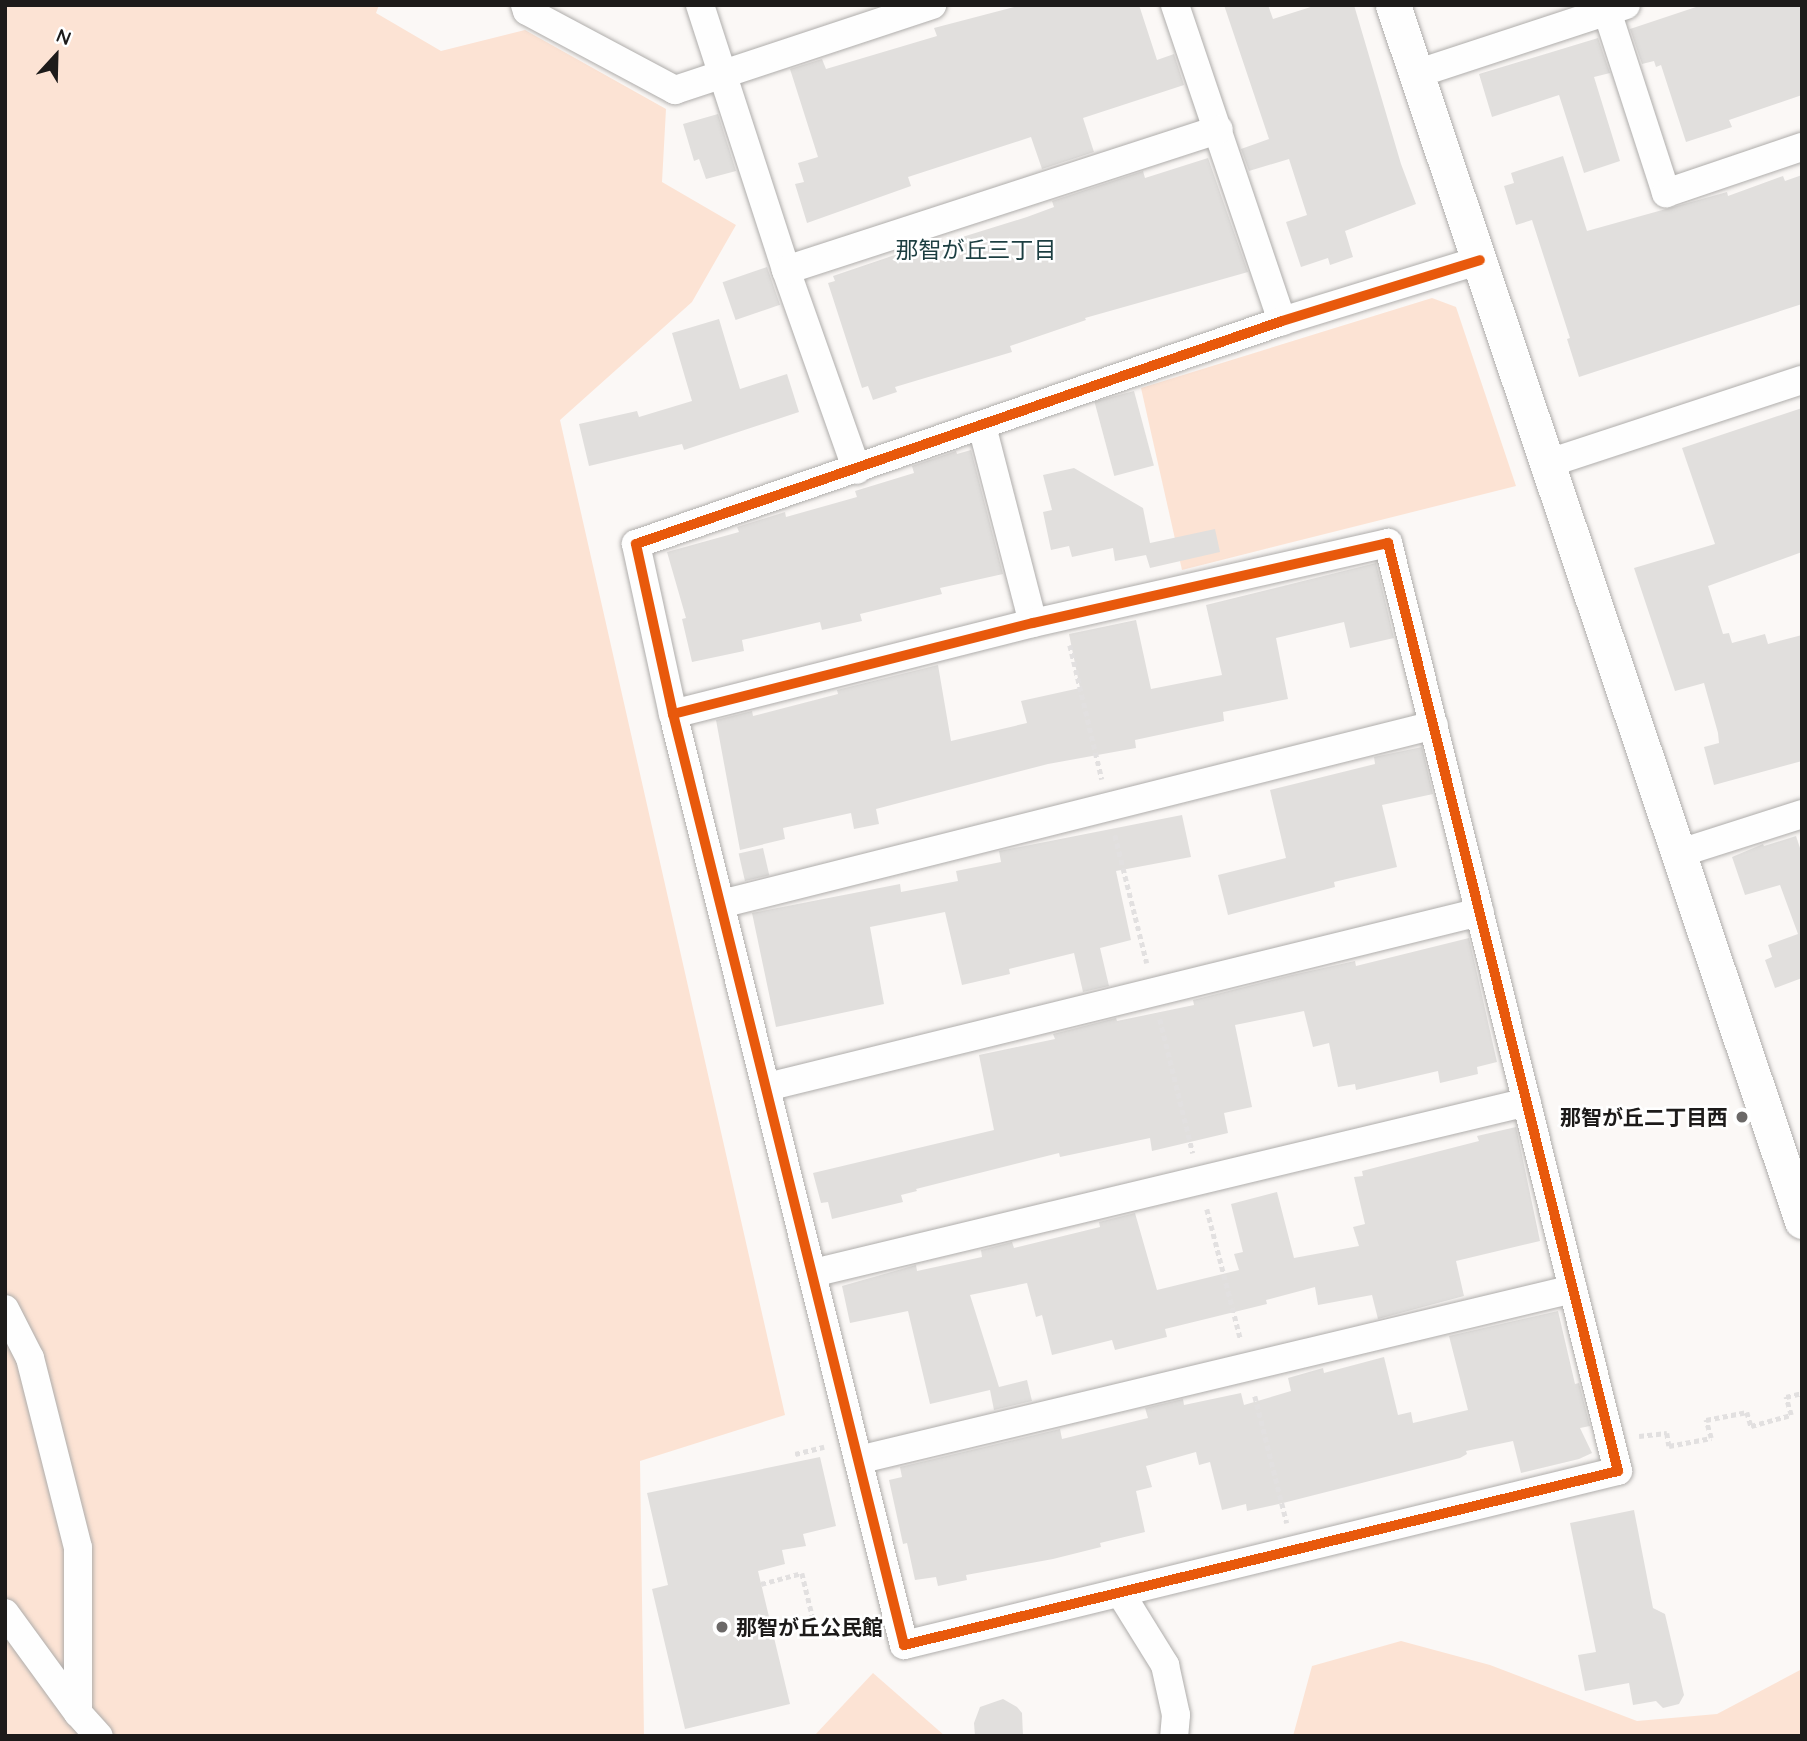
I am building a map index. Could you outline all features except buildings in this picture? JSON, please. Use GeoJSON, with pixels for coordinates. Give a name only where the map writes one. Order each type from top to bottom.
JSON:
{"type":"FeatureCollection","features":[{"type":"Feature","properties":{"kind":"street"},"geometry":{"type":"LineString","coordinates":[[525,5],[527,11],[675,90],[932,5]]}},
{"type":"Feature","properties":{"kind":"street"},"geometry":{"type":"LineString","coordinates":[[700,5],[786,270],[856,470]]}},
{"type":"Feature","properties":{"kind":"street"},"geometry":{"type":"LineString","coordinates":[[1175,5],[1282,321]]}},
{"type":"Feature","properties":{"kind":"street"},"geometry":{"type":"LineString","coordinates":[[1393,5],[1802,1221]]}},
{"type":"Feature","properties":{"kind":"street"},"geometry":{"type":"LineString","coordinates":[[1416,74],[1613,7],[1666,193],[1802,148]]}},
{"type":"Feature","properties":{"kind":"street"},"geometry":{"type":"LineString","coordinates":[[786,270],[1219,129]]}},
{"type":"Feature","properties":{"kind":"street"},"geometry":{"type":"LineString","coordinates":[[673,715],[1033,623],[1388,543],[1618,1471],[904,1645],[673,715],[636,544],[1282,321],[1480,260]]}},
{"type":"Feature","properties":{"kind":"street"},"geometry":{"type":"LineString","coordinates":[[1546,464],[1802,380]]}},
{"type":"Feature","properties":{"kind":"street"},"geometry":{"type":"LineString","coordinates":[[982,426],[1033,623]]}},
{"type":"Feature","properties":{"kind":"street"},"geometry":{"type":"LineString","coordinates":[[722,904],[1434,724]]}},
{"type":"Feature","properties":{"kind":"street"},"geometry":{"type":"LineString","coordinates":[[1679,853],[1802,814]]}},
{"type":"Feature","properties":{"kind":"street"},"geometry":{"type":"LineString","coordinates":[[767,1087],[1480,912]]}},
{"type":"Feature","properties":{"kind":"street"},"geometry":{"type":"LineString","coordinates":[[813,1273],[1527,1102]]}},
{"type":"Feature","properties":{"kind":"street"},"geometry":{"type":"LineString","coordinates":[[858,1460],[1573,1289]]}},
{"type":"Feature","properties":{"kind":"street"},"geometry":{"type":"LineString","coordinates":[[5,1309],[30,1358],[78,1548],[78,1713]]}},
{"type":"Feature","properties":{"kind":"street"},"geometry":{"type":"LineString","coordinates":[[1121,1594],[1165,1665],[1176,1715],[1174,1736]]}},
{"type":"Feature","properties":{"kind":"street"},"geometry":{"type":"LineString","coordinates":[[5,1613],[78,1713],[99,1736]]}},
{"type":"Feature","properties":{"kind":"path"},"geometry":{"type":"LineString","coordinates":[[1063,616],[1105,793]]}},
{"type":"Feature","properties":{"kind":"path"},"geometry":{"type":"LineString","coordinates":[[1115,833],[1150,977]]}},
{"type":"Feature","properties":{"kind":"path"},"geometry":{"type":"LineString","coordinates":[[1157,1006],[1196,1166]]}},
{"type":"Feature","properties":{"kind":"path"},"geometry":{"type":"LineString","coordinates":[[1206,1204],[1244,1353]]}},
{"type":"Feature","properties":{"kind":"path"},"geometry":{"type":"LineString","coordinates":[[1254,1391],[1294,1551]]}},
{"type":"Feature","properties":{"kind":"path"},"geometry":{"type":"LineString","coordinates":[[1628,1438],[1667,1433],[1669,1446],[1711,1438],[1706,1420],[1748,1412],[1752,1426],[1791,1416],[1786,1396],[1802,1393]]}},
{"type":"Feature","properties":{"kind":"path"},"geometry":{"type":"LineString","coordinates":[[795,1454],[828,1446]]}},
{"type":"Feature","properties":{"kind":"path"},"geometry":{"type":"LineString","coordinates":[[761,1584],[802,1573],[817,1635],[877,1621]]}},
{"type":"Feature","properties":{"kind":"shaded area"},"geometry":{"type":"Polygon","coordinates":[[[5,5],[379,5],[376,13],[441,51],[525,30],[666,109],[662,182],[736,225],[692,302],[560,420],[785,1415],[640,1461],[644,1736],[5,1736],[5,5]]]}},
{"type":"Feature","properties":{"kind":"shaded area"},"geometry":{"type":"Polygon","coordinates":[[[1432,298],[1456,307],[1516,486],[1182,570],[1141,388],[1432,298]]]}},
{"type":"Feature","properties":{"kind":"shaded area"},"geometry":{"type":"Polygon","coordinates":[[[1401,1641],[1490,1665],[1637,1721],[1717,1714],[1802,1669],[1802,1736],[1293,1736],[1312,1666],[1401,1641]]]}},
{"type":"Feature","properties":{"kind":"shaded area"},"geometry":{"type":"Polygon","coordinates":[[[873,1673],[945,1736],[814,1736],[873,1673]]]}},
{"type":"Feature","properties":{"kind":"cycle path"},"geometry":{"type":"LineString","coordinates":[[673,714],[1033,623],[1388,543],[1618,1471],[904,1645],[673,714],[636,544],[1282,321],[1480,260]]}},
{"type":"Feature","properties":{"kind":"place","name":"那智が丘二丁目西"},"geometry":{"type":"Point","coordinates":[1742,1117]}},
{"type":"Feature","properties":{"kind":"place","name":"那智が丘公民館"},"geometry":{"type":"Point","coordinates":[722,1627]}},
{"type":"Feature","properties":{"kind":"district","name":"那智が丘三丁目"},"geometry":{"type":"Point","coordinates":[976,250]}}]}
